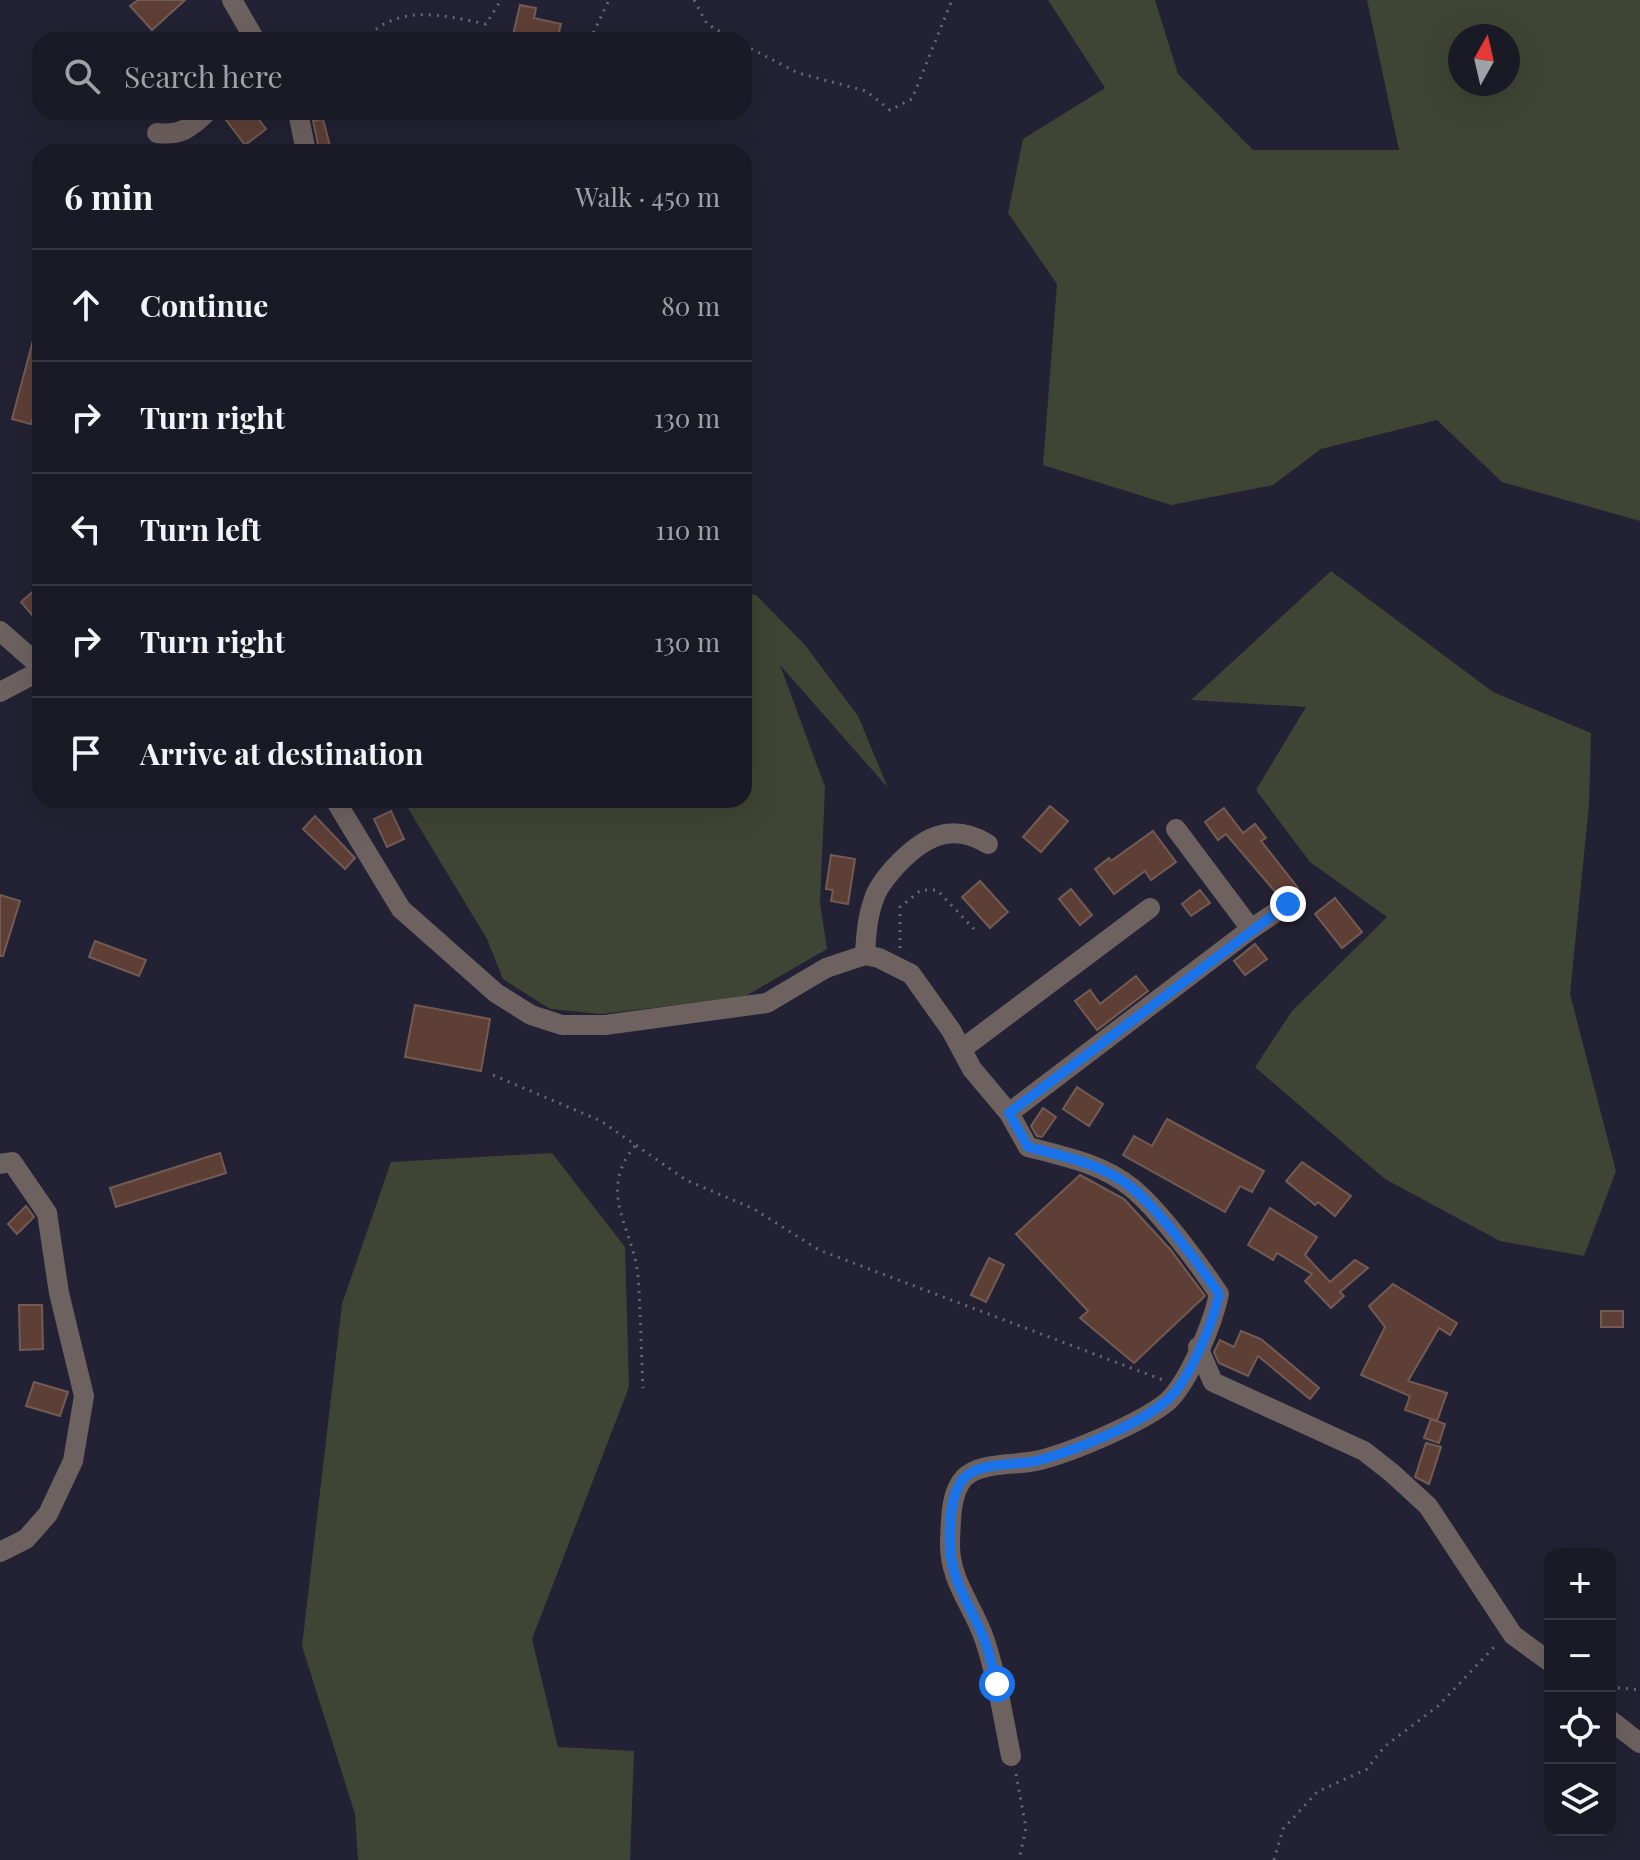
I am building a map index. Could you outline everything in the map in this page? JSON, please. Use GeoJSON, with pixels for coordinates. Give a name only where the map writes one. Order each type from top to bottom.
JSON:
{"type":"FeatureCollection","features":[{"type":"Feature","properties":{"kind":"street"},"geometry":{"type":"LineString","coordinates":[[232,0],[250,32]]}},
{"type":"Feature","properties":{"kind":"street"},"geometry":{"type":"LineString","coordinates":[[157,133],[173,135],[188,130],[199,120]]}},
{"type":"Feature","properties":{"kind":"street"},"geometry":{"type":"LineString","coordinates":[[300,120],[304,144]]}},
{"type":"Feature","properties":{"kind":"street"},"geometry":{"type":"LineString","coordinates":[[0,631],[32,661]]}},
{"type":"Feature","properties":{"kind":"street"},"geometry":{"type":"LineString","coordinates":[[0,692],[32,673]]}},
{"type":"Feature","properties":{"kind":"street"},"geometry":{"type":"LineString","coordinates":[[340,808],[401,909],[496,993],[531,1015],[562,1025],[605,1025],[767,1003],[826,968],[865,955],[879,958],[911,974],[972,1069],[1009,1113],[1028,1147],[1082,1161],[1132,1187],[1200,1265],[1219,1294],[1214,1317],[1194,1361],[1168,1401],[1113,1431],[1040,1460],[994,1466],[966,1475],[955,1490],[950,1545],[954,1578],[983,1635],[1011,1756]]}},
{"type":"Feature","properties":{"kind":"street"},"geometry":{"type":"LineString","coordinates":[[1176,829],[1251,929]]}},
{"type":"Feature","properties":{"kind":"street"},"geometry":{"type":"LineString","coordinates":[[865,955],[874,896],[913,847],[932,836],[954,832],[974,836],[988,844]]}},
{"type":"Feature","properties":{"kind":"street"},"geometry":{"type":"LineString","coordinates":[[1009,1113],[1288,904]]}},
{"type":"Feature","properties":{"kind":"street"},"geometry":{"type":"LineString","coordinates":[[962,1049],[1150,908]]}},
{"type":"Feature","properties":{"kind":"street"},"geometry":{"type":"LineString","coordinates":[[0,1164],[12,1162],[47,1213],[57,1281],[84,1396],[73,1461],[48,1514],[26,1539],[0,1552]]}},
{"type":"Feature","properties":{"kind":"street"},"geometry":{"type":"LineString","coordinates":[[1198,1347],[1213,1382],[1364,1451],[1428,1506],[1513,1635],[1544,1658]]}},
{"type":"Feature","properties":{"kind":"street"},"geometry":{"type":"LineString","coordinates":[[1616,1725],[1640,1743]]}},
{"type":"Feature","properties":{"kind":"path"},"geometry":{"type":"LineString","coordinates":[[373,32],[384,22],[411,14],[486,24],[501,0]]}},
{"type":"Feature","properties":{"kind":"path"},"geometry":{"type":"LineString","coordinates":[[594,32],[609,0]]}},
{"type":"Feature","properties":{"kind":"path"},"geometry":{"type":"LineString","coordinates":[[694,0],[707,24],[721,32]]}},
{"type":"Feature","properties":{"kind":"path"},"geometry":{"type":"LineString","coordinates":[[752,49],[798,73],[866,91],[890,110],[912,99],[952,0]]}},
{"type":"Feature","properties":{"kind":"path"},"geometry":{"type":"LineString","coordinates":[[911,974],[899,946],[898,922],[900,907],[921,890],[937,890],[974,929]]}},
{"type":"Feature","properties":{"kind":"path"},"geometry":{"type":"LineString","coordinates":[[493,1075],[601,1121],[686,1180],[754,1209],[819,1250],[1178,1385]]}},
{"type":"Feature","properties":{"kind":"path"},"geometry":{"type":"LineString","coordinates":[[635,1146],[622,1161],[618,1211],[638,1271],[643,1388]]}},
{"type":"Feature","properties":{"kind":"path"},"geometry":{"type":"LineString","coordinates":[[1274,1860],[1283,1829],[1317,1792],[1338,1779],[1367,1769],[1396,1735],[1438,1706],[1492,1647],[1513,1635]]}},
{"type":"Feature","properties":{"kind":"path"},"geometry":{"type":"LineString","coordinates":[[1616,1688],[1640,1690]]}},
{"type":"Feature","properties":{"kind":"path"},"geometry":{"type":"LineString","coordinates":[[1011,1756],[1021,1790],[1026,1828],[1019,1860]]}},
{"type":"Feature","properties":{"kind":"green space"},"geometry":{"type":"Polygon","coordinates":[[[1048,0],[1155,0],[1178,74],[1253,150],[1399,150],[1367,0],[1640,0],[1640,521],[1502,482],[1437,420],[1321,449],[1273,485],[1171,505],[1043,465],[1057,284],[1008,213],[1023,139],[1105,88],[1048,0]]]}},
{"type":"Feature","properties":{"kind":"green space"},"geometry":{"type":"Polygon","coordinates":[[[1331,571],[1493,692],[1591,733],[1589,805],[1570,994],[1616,1171],[1584,1256],[1500,1241],[1385,1179],[1255,1067],[1292,1011],[1387,917],[1310,862],[1256,790],[1306,707],[1191,700],[1331,571]]]}},
{"type":"Feature","properties":{"kind":"green space"},"geometry":{"type":"Polygon","coordinates":[[[752,595],[756,595],[805,645],[858,716],[888,788],[780,665],[825,787],[820,903],[827,949],[744,997],[601,1014],[550,1009],[503,979],[487,939],[408,808],[752,808],[752,595]]]}},
{"type":"Feature","properties":{"kind":"green space"},"geometry":{"type":"Polygon","coordinates":[[[552,1153],[625,1247],[629,1387],[532,1639],[558,1747],[634,1751],[630,1860],[358,1860],[355,1814],[302,1646],[342,1304],[391,1162],[552,1153]]]}},
{"type":"Feature","properties":{"kind":"building"},"geometry":{"type":"Polygon","coordinates":[[[138,0],[185,0],[152,30],[130,6],[138,0]]]}},
{"type":"Feature","properties":{"kind":"building"},"geometry":{"type":"Polygon","coordinates":[[[520,5],[536,8],[534,18],[561,24],[559,32],[514,32],[520,5]]]}},
{"type":"Feature","properties":{"kind":"building"},"geometry":{"type":"Polygon","coordinates":[[[226,120],[259,120],[266,129],[244,144],[226,120]]]}},
{"type":"Feature","properties":{"kind":"building"},"geometry":{"type":"Polygon","coordinates":[[[323,120],[329,144],[318,144],[313,121],[323,120]]]}},
{"type":"Feature","properties":{"kind":"building"},"geometry":{"type":"Polygon","coordinates":[[[32,344],[32,420],[31,424],[12,419],[32,344]]]}},
{"type":"Feature","properties":{"kind":"building"},"geometry":{"type":"Polygon","coordinates":[[[32,592],[32,615],[21,602],[32,592]]]}},
{"type":"Feature","properties":{"kind":"building"},"geometry":{"type":"Polygon","coordinates":[[[1050,806],[1068,821],[1041,852],[1023,837],[1050,806]]]}},
{"type":"Feature","properties":{"kind":"building"},"geometry":{"type":"Polygon","coordinates":[[[1224,808],[1243,833],[1255,824],[1266,838],[1261,841],[1298,888],[1278,895],[1226,834],[1218,840],[1205,822],[1224,808]]]}},
{"type":"Feature","properties":{"kind":"building"},"geometry":{"type":"Polygon","coordinates":[[[391,811],[404,839],[387,847],[374,819],[391,811]]]}},
{"type":"Feature","properties":{"kind":"building"},"geometry":{"type":"Polygon","coordinates":[[[315,816],[355,858],[345,869],[303,829],[315,816]]]}},
{"type":"Feature","properties":{"kind":"building"},"geometry":{"type":"Polygon","coordinates":[[[1153,831],[1176,862],[1151,880],[1145,871],[1114,894],[1095,869],[1153,831]]]}},
{"type":"Feature","properties":{"kind":"building"},"geometry":{"type":"Polygon","coordinates":[[[831,855],[855,859],[848,904],[831,901],[833,890],[826,889],[831,855]]]}},
{"type":"Feature","properties":{"kind":"building"},"geometry":{"type":"Polygon","coordinates":[[[980,881],[1008,912],[990,928],[962,897],[980,881]]]}},
{"type":"Feature","properties":{"kind":"building"},"geometry":{"type":"Polygon","coordinates":[[[1071,889],[1092,915],[1080,925],[1059,899],[1071,889]]]}},
{"type":"Feature","properties":{"kind":"building"},"geometry":{"type":"Polygon","coordinates":[[[1200,890],[1210,903],[1191,916],[1182,904],[1200,890]]]}},
{"type":"Feature","properties":{"kind":"building"},"geometry":{"type":"Polygon","coordinates":[[[0,895],[20,901],[3,956],[0,956],[0,895]]]}},
{"type":"Feature","properties":{"kind":"building"},"geometry":{"type":"Polygon","coordinates":[[[1335,898],[1362,932],[1342,948],[1315,914],[1335,898]]]}},
{"type":"Feature","properties":{"kind":"building"},"geometry":{"type":"Polygon","coordinates":[[[95,941],[146,960],[139,976],[89,957],[95,941]]]}},
{"type":"Feature","properties":{"kind":"building"},"geometry":{"type":"Polygon","coordinates":[[[1255,944],[1267,959],[1245,975],[1234,961],[1255,944]]]}},
{"type":"Feature","properties":{"kind":"building"},"geometry":{"type":"Polygon","coordinates":[[[1136,976],[1148,991],[1097,1030],[1075,1001],[1090,990],[1100,1004],[1136,976]]]}},
{"type":"Feature","properties":{"kind":"building"},"geometry":{"type":"Polygon","coordinates":[[[415,1005],[490,1019],[481,1071],[405,1057],[415,1005]]]}},
{"type":"Feature","properties":{"kind":"building"},"geometry":{"type":"Polygon","coordinates":[[[1077,1087],[1103,1104],[1089,1126],[1063,1109],[1077,1087]]]}},
{"type":"Feature","properties":{"kind":"building"},"geometry":{"type":"Polygon","coordinates":[[[1043,1108],[1056,1117],[1042,1137],[1037,1136],[1031,1126],[1043,1108]]]}},
{"type":"Feature","properties":{"kind":"building"},"geometry":{"type":"Polygon","coordinates":[[[1167,1119],[1264,1171],[1252,1192],[1240,1186],[1225,1212],[1123,1155],[1134,1136],[1152,1146],[1167,1119]]]}},
{"type":"Feature","properties":{"kind":"building"},"geometry":{"type":"Polygon","coordinates":[[[220,1153],[226,1173],[116,1207],[110,1188],[220,1153]]]}},
{"type":"Feature","properties":{"kind":"building"},"geometry":{"type":"Polygon","coordinates":[[[1302,1162],[1351,1196],[1335,1216],[1318,1202],[1315,1205],[1286,1181],[1302,1162]]]}},
{"type":"Feature","properties":{"kind":"building"},"geometry":{"type":"Polygon","coordinates":[[[1080,1175],[1124,1199],[1170,1249],[1205,1296],[1134,1363],[1080,1318],[1088,1311],[1016,1234],[1080,1175]]]}},
{"type":"Feature","properties":{"kind":"building"},"geometry":{"type":"Polygon","coordinates":[[[26,1206],[34,1217],[17,1234],[8,1224],[26,1206]]]}},
{"type":"Feature","properties":{"kind":"building"},"geometry":{"type":"Polygon","coordinates":[[[1270,1208],[1317,1237],[1305,1255],[1330,1282],[1355,1260],[1368,1268],[1340,1292],[1344,1296],[1331,1308],[1305,1281],[1312,1274],[1277,1253],[1273,1260],[1248,1245],[1270,1208]]]}},
{"type":"Feature","properties":{"kind":"building"},"geometry":{"type":"Polygon","coordinates":[[[989,1258],[1004,1265],[986,1302],[971,1295],[989,1258]]]}},
{"type":"Feature","properties":{"kind":"building"},"geometry":{"type":"Polygon","coordinates":[[[1393,1284],[1457,1323],[1450,1335],[1439,1328],[1408,1381],[1447,1393],[1437,1421],[1405,1410],[1410,1396],[1361,1375],[1385,1327],[1369,1306],[1393,1284]]]}},
{"type":"Feature","properties":{"kind":"building"},"geometry":{"type":"Polygon","coordinates":[[[19,1305],[42,1305],[43,1349],[20,1350],[19,1305]]]}},
{"type":"Feature","properties":{"kind":"building"},"geometry":{"type":"Polygon","coordinates":[[[1601,1311],[1623,1311],[1623,1327],[1601,1327],[1601,1311]]]}},
{"type":"Feature","properties":{"kind":"building"},"geometry":{"type":"Polygon","coordinates":[[[1241,1331],[1261,1339],[1319,1388],[1310,1399],[1258,1356],[1248,1376],[1219,1363],[1214,1352],[1220,1340],[1234,1347],[1241,1331]]]}},
{"type":"Feature","properties":{"kind":"building"},"geometry":{"type":"Polygon","coordinates":[[[34,1382],[68,1392],[60,1416],[26,1406],[34,1382]]]}},
{"type":"Feature","properties":{"kind":"building"},"geometry":{"type":"Polygon","coordinates":[[[1431,1419],[1445,1424],[1439,1443],[1424,1438],[1431,1419]]]}},
{"type":"Feature","properties":{"kind":"building"},"geometry":{"type":"Polygon","coordinates":[[[1426,1443],[1441,1447],[1429,1484],[1415,1477],[1426,1443]]]}},
{"type":"Feature","properties":{"kind":"route"},"geometry":{"type":"LineString","coordinates":[[997,1684],[983,1635],[954,1578],[950,1545],[955,1490],[966,1475],[994,1466],[1040,1460],[1113,1431],[1168,1401],[1194,1361],[1214,1317],[1219,1294],[1200,1265],[1132,1187],[1082,1161],[1028,1147],[1009,1113],[1288,904]]}}]}
